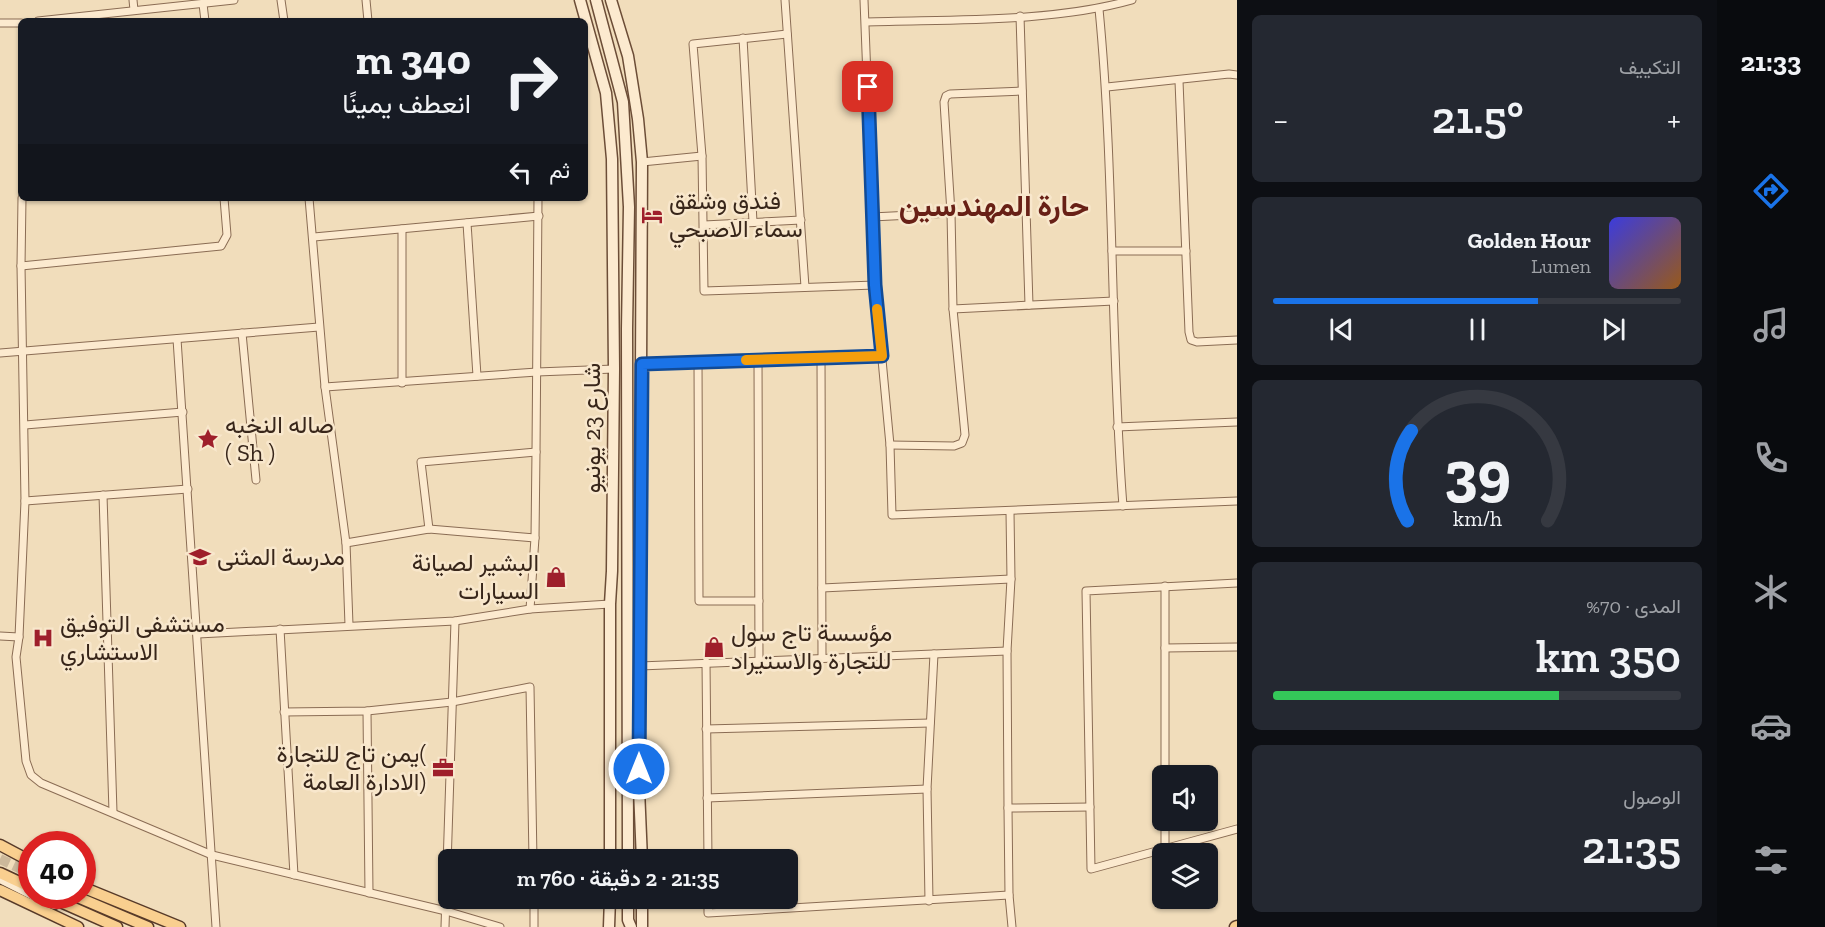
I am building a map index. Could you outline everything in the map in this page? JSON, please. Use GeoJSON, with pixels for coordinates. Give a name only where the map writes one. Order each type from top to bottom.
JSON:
{"type":"FeatureCollection","features":[{"type":"Feature","properties":{"kind":"main road"},"geometry":{"type":"LineString","coordinates":[[0,845],[18,855]]}},
{"type":"Feature","properties":{"kind":"main road"},"geometry":{"type":"LineString","coordinates":[[0,876],[18,883]]}},
{"type":"Feature","properties":{"kind":"main road"},"geometry":{"type":"LineString","coordinates":[[0,890],[78,927]]}},
{"type":"Feature","properties":{"kind":"main road"},"geometry":{"type":"LineString","coordinates":[[96,893],[180,927]]}},
{"type":"Feature","properties":{"kind":"main road"},"geometry":{"type":"LineString","coordinates":[[96,905],[148,927]]}},
{"type":"Feature","properties":{"kind":"main road"},"geometry":{"type":"LineString","coordinates":[[76,909],[117,927]]}},
{"type":"Feature","properties":{"kind":"street"},"geometry":{"type":"LineString","coordinates":[[133,0],[134,10]]}},
{"type":"Feature","properties":{"kind":"street"},"geometry":{"type":"LineString","coordinates":[[64,18],[234,0]]}},
{"type":"Feature","properties":{"kind":"street"},"geometry":{"type":"LineString","coordinates":[[281,0],[284,18]]}},
{"type":"Feature","properties":{"kind":"street"},"geometry":{"type":"LineString","coordinates":[[366,0],[368,18]]}},
{"type":"Feature","properties":{"kind":"street","name":"شارع 23 يونيو"},"geometry":{"type":"LineString","coordinates":[[580,0],[584,18]]}},
{"type":"Feature","properties":{"kind":"street"},"geometry":{"type":"LineString","coordinates":[[596,0],[623,102],[629,207],[627,329],[628,849]]}},
{"type":"Feature","properties":{"kind":"street"},"geometry":{"type":"LineString","coordinates":[[606,0],[614,31],[610,49]]}},
{"type":"Feature","properties":{"kind":"street","name":"شارع 23 يونيو"},"geometry":{"type":"LineString","coordinates":[[611,0],[628,56],[642,162],[639,789],[642,849]]}},
{"type":"Feature","properties":{"kind":"street"},"geometry":{"type":"LineString","coordinates":[[785,0],[805,287]]}},
{"type":"Feature","properties":{"kind":"street"},"geometry":{"type":"LineString","coordinates":[[864,0],[875,285],[891,445],[892,515],[1237,501]]}},
{"type":"Feature","properties":{"kind":"street"},"geometry":{"type":"LineString","coordinates":[[866,22],[1020,16],[1099,9],[1132,0]]}},
{"type":"Feature","properties":{"kind":"street"},"geometry":{"type":"LineString","coordinates":[[203,4],[205,18]]}},
{"type":"Feature","properties":{"kind":"street"},"geometry":{"type":"LineString","coordinates":[[1099,9],[1107,87],[1117,427],[1123,506]]}},
{"type":"Feature","properties":{"kind":"street"},"geometry":{"type":"LineString","coordinates":[[1020,16],[1029,305]]}},
{"type":"Feature","properties":{"kind":"street"},"geometry":{"type":"LineString","coordinates":[[0,23],[18,22]]}},
{"type":"Feature","properties":{"kind":"street"},"geometry":{"type":"LineString","coordinates":[[787,34],[693,44],[702,156],[704,291],[875,285]]}},
{"type":"Feature","properties":{"kind":"street"},"geometry":{"type":"LineString","coordinates":[[743,38],[753,222]]}},
{"type":"Feature","properties":{"kind":"street","name":"شارع 23 يونيو"},"geometry":{"type":"LineString","coordinates":[[588,39],[606,93],[610,151],[614,369],[610,604],[610,849]]}},
{"type":"Feature","properties":{"kind":"street"},"geometry":{"type":"LineString","coordinates":[[1107,87],[1237,75]]}},
{"type":"Feature","properties":{"kind":"street"},"geometry":{"type":"LineString","coordinates":[[1179,81],[1189,332],[1191,340],[1197,342],[1237,340]]}},
{"type":"Feature","properties":{"kind":"street"},"geometry":{"type":"LineString","coordinates":[[891,445],[954,446],[962,443],[965,435],[953,309],[951,213],[944,102],[946,96],[1022,91]]}},
{"type":"Feature","properties":{"kind":"street"},"geometry":{"type":"LineString","coordinates":[[610,151],[616,143],[623,102]]}},
{"type":"Feature","properties":{"kind":"street"},"geometry":{"type":"LineString","coordinates":[[642,162],[702,156]]}},
{"type":"Feature","properties":{"kind":"street"},"geometry":{"type":"LineString","coordinates":[[22,201],[25,501],[19,637],[16,657],[26,761],[31,775],[41,783],[212,855],[446,911],[500,927]]}},
{"type":"Feature","properties":{"kind":"street"},"geometry":{"type":"LineString","coordinates":[[21,266],[221,246],[227,235],[224,201]]}},
{"type":"Feature","properties":{"kind":"street"},"geometry":{"type":"LineString","coordinates":[[309,201],[325,387],[346,543],[350,625]]}},
{"type":"Feature","properties":{"kind":"street"},"geometry":{"type":"LineString","coordinates":[[530,609],[535,538],[538,201]]}},
{"type":"Feature","properties":{"kind":"street"},"geometry":{"type":"LineString","coordinates":[[872,217],[951,213]]}},
{"type":"Feature","properties":{"kind":"street"},"geometry":{"type":"LineString","coordinates":[[314,237],[539,216]]}},
{"type":"Feature","properties":{"kind":"street"},"geometry":{"type":"LineString","coordinates":[[704,225],[801,220]]}},
{"type":"Feature","properties":{"kind":"street"},"geometry":{"type":"LineString","coordinates":[[466,223],[477,376]]}},
{"type":"Feature","properties":{"kind":"street"},"geometry":{"type":"LineString","coordinates":[[402,229],[402,382]]}},
{"type":"Feature","properties":{"kind":"street"},"geometry":{"type":"LineString","coordinates":[[1112,251],[1186,251]]}},
{"type":"Feature","properties":{"kind":"street"},"geometry":{"type":"LineString","coordinates":[[953,309],[1114,301]]}},
{"type":"Feature","properties":{"kind":"street"},"geometry":{"type":"LineString","coordinates":[[0,353],[319,327]]}},
{"type":"Feature","properties":{"kind":"street"},"geometry":{"type":"LineString","coordinates":[[242,333],[256,480]]}},
{"type":"Feature","properties":{"kind":"street"},"geometry":{"type":"LineString","coordinates":[[177,339],[216,927]]}},
{"type":"Feature","properties":{"kind":"street"},"geometry":{"type":"LineString","coordinates":[[642,364],[882,356]]}},
{"type":"Feature","properties":{"kind":"street"},"geometry":{"type":"LineString","coordinates":[[820,357],[822,658]]}},
{"type":"Feature","properties":{"kind":"street"},"geometry":{"type":"LineString","coordinates":[[758,359],[759,661]]}},
{"type":"Feature","properties":{"kind":"street"},"geometry":{"type":"LineString","coordinates":[[698,361],[699,601],[759,601]]}},
{"type":"Feature","properties":{"kind":"street"},"geometry":{"type":"LineString","coordinates":[[325,387],[614,369]]}},
{"type":"Feature","properties":{"kind":"street"},"geometry":{"type":"LineString","coordinates":[[25,425],[183,412]]}},
{"type":"Feature","properties":{"kind":"street"},"geometry":{"type":"LineString","coordinates":[[1117,427],[1237,422]]}},
{"type":"Feature","properties":{"kind":"street"},"geometry":{"type":"LineString","coordinates":[[429,529],[421,462],[536,452]]}},
{"type":"Feature","properties":{"kind":"street"},"geometry":{"type":"LineString","coordinates":[[25,501],[188,489]]}},
{"type":"Feature","properties":{"kind":"street"},"geometry":{"type":"LineString","coordinates":[[103,495],[113,812]]}},
{"type":"Feature","properties":{"kind":"street"},"geometry":{"type":"LineString","coordinates":[[1010,512],[1011,579],[1007,651],[1009,895],[1012,927]]}},
{"type":"Feature","properties":{"kind":"street"},"geometry":{"type":"LineString","coordinates":[[346,543],[429,529],[535,538]]}},
{"type":"Feature","properties":{"kind":"street"},"geometry":{"type":"LineString","coordinates":[[612,571],[616,564],[620,543],[628,535]]}},
{"type":"Feature","properties":{"kind":"street"},"geometry":{"type":"LineString","coordinates":[[822,588],[1011,579]]}},
{"type":"Feature","properties":{"kind":"street"},"geometry":{"type":"LineString","coordinates":[[1152,852],[1091,869],[1086,591],[1237,583]]}},
{"type":"Feature","properties":{"kind":"street"},"geometry":{"type":"LineString","coordinates":[[1165,586],[1165,765]]}},
{"type":"Feature","properties":{"kind":"street"},"geometry":{"type":"LineString","coordinates":[[198,634],[455,621],[530,609],[610,604]]}},
{"type":"Feature","properties":{"kind":"street"},"geometry":{"type":"LineString","coordinates":[[445,927],[455,621]]}},
{"type":"Feature","properties":{"kind":"street"},"geometry":{"type":"LineString","coordinates":[[280,629],[294,875]]}},
{"type":"Feature","properties":{"kind":"street"},"geometry":{"type":"LineString","coordinates":[[0,636],[19,637]]}},
{"type":"Feature","properties":{"kind":"street"},"geometry":{"type":"LineString","coordinates":[[1165,648],[1237,647]]}},
{"type":"Feature","properties":{"kind":"street"},"geometry":{"type":"LineString","coordinates":[[640,666],[1007,651]]}},
{"type":"Feature","properties":{"kind":"street"},"geometry":{"type":"LineString","coordinates":[[929,901],[927,789],[934,654]]}},
{"type":"Feature","properties":{"kind":"street"},"geometry":{"type":"LineString","coordinates":[[706,662],[708,849]]}},
{"type":"Feature","properties":{"kind":"street"},"geometry":{"type":"LineString","coordinates":[[284,712],[367,711],[452,702],[530,687],[533,849]]}},
{"type":"Feature","properties":{"kind":"street"},"geometry":{"type":"LineString","coordinates":[[367,711],[369,893]]}},
{"type":"Feature","properties":{"kind":"street"},"geometry":{"type":"LineString","coordinates":[[706,729],[930,723]]}},
{"type":"Feature","properties":{"kind":"street"},"geometry":{"type":"LineString","coordinates":[[707,798],[927,789]]}},
{"type":"Feature","properties":{"kind":"street"},"geometry":{"type":"LineString","coordinates":[[1008,808],[1090,807]]}},
{"type":"Feature","properties":{"kind":"street"},"geometry":{"type":"LineString","coordinates":[[1184,843],[1237,829]]}},
{"type":"Feature","properties":{"kind":"street"},"geometry":{"type":"LineString","coordinates":[[0,876],[18,886]]}},
{"type":"Feature","properties":{"kind":"street"},"geometry":{"type":"LineString","coordinates":[[798,908],[1009,895]]}},
{"type":"Feature","properties":{"kind":"street"},"geometry":{"type":"LineString","coordinates":[[65,909],[106,927]]}},
{"type":"Feature","properties":{"kind":"street"},"geometry":{"type":"LineString","coordinates":[[534,909],[534,927]]}},
{"type":"Feature","properties":{"kind":"street"},"geometry":{"type":"LineString","coordinates":[[609,927],[610,909]]}},
{"type":"Feature","properties":{"kind":"street"},"geometry":{"type":"LineString","coordinates":[[642,909],[642,927]]}},
{"type":"Feature","properties":{"kind":"street"},"geometry":{"type":"LineString","coordinates":[[708,909],[708,913],[782,909]]}},
{"type":"Feature","properties":{"kind":"tunnel"},"geometry":{"type":"LineString","coordinates":[[0,859],[18,867]]}},
{"type":"Feature","properties":{"kind":"slow traffic"},"geometry":{"type":"LineString","coordinates":[[746,360],[882,356],[877,309]]}},
{"type":"Feature","properties":{"kind":"place","name":"فندق وشقق سماء الاصبحي"},"geometry":{"type":"Point","coordinates":[652,215]}},
{"type":"Feature","properties":{"kind":"place","name":"صاله النخبه ( Sh )"},"geometry":{"type":"Point","coordinates":[208,439]}},
{"type":"Feature","properties":{"kind":"place","name":"مدرسة المثنى"},"geometry":{"type":"Point","coordinates":[200,557]}},
{"type":"Feature","properties":{"kind":"place","name":"البشير لصيانة السيارات"},"geometry":{"type":"Point","coordinates":[556,577]}},
{"type":"Feature","properties":{"kind":"place","name":"مستشفى التوفيق الاستشاري"},"geometry":{"type":"Point","coordinates":[43,638]}},
{"type":"Feature","properties":{"kind":"place","name":"مؤسسة تاج سول للتجارة والاستيراد"},"geometry":{"type":"Point","coordinates":[714,647]}},
{"type":"Feature","properties":{"kind":"place","name":"يمن تاج للتجارة( الادارة العامة)"},"geometry":{"type":"Point","coordinates":[443,768]}},
{"type":"Feature","properties":{"kind":"district","name":"حارة المهندسين"},"geometry":{"type":"Point","coordinates":[994,206]}},
{"type":"Feature","properties":{"kind":"route"},"geometry":{"type":"LineString","coordinates":[[639,769],[642,364],[882,356],[875,285],[868,87]]}}]}
